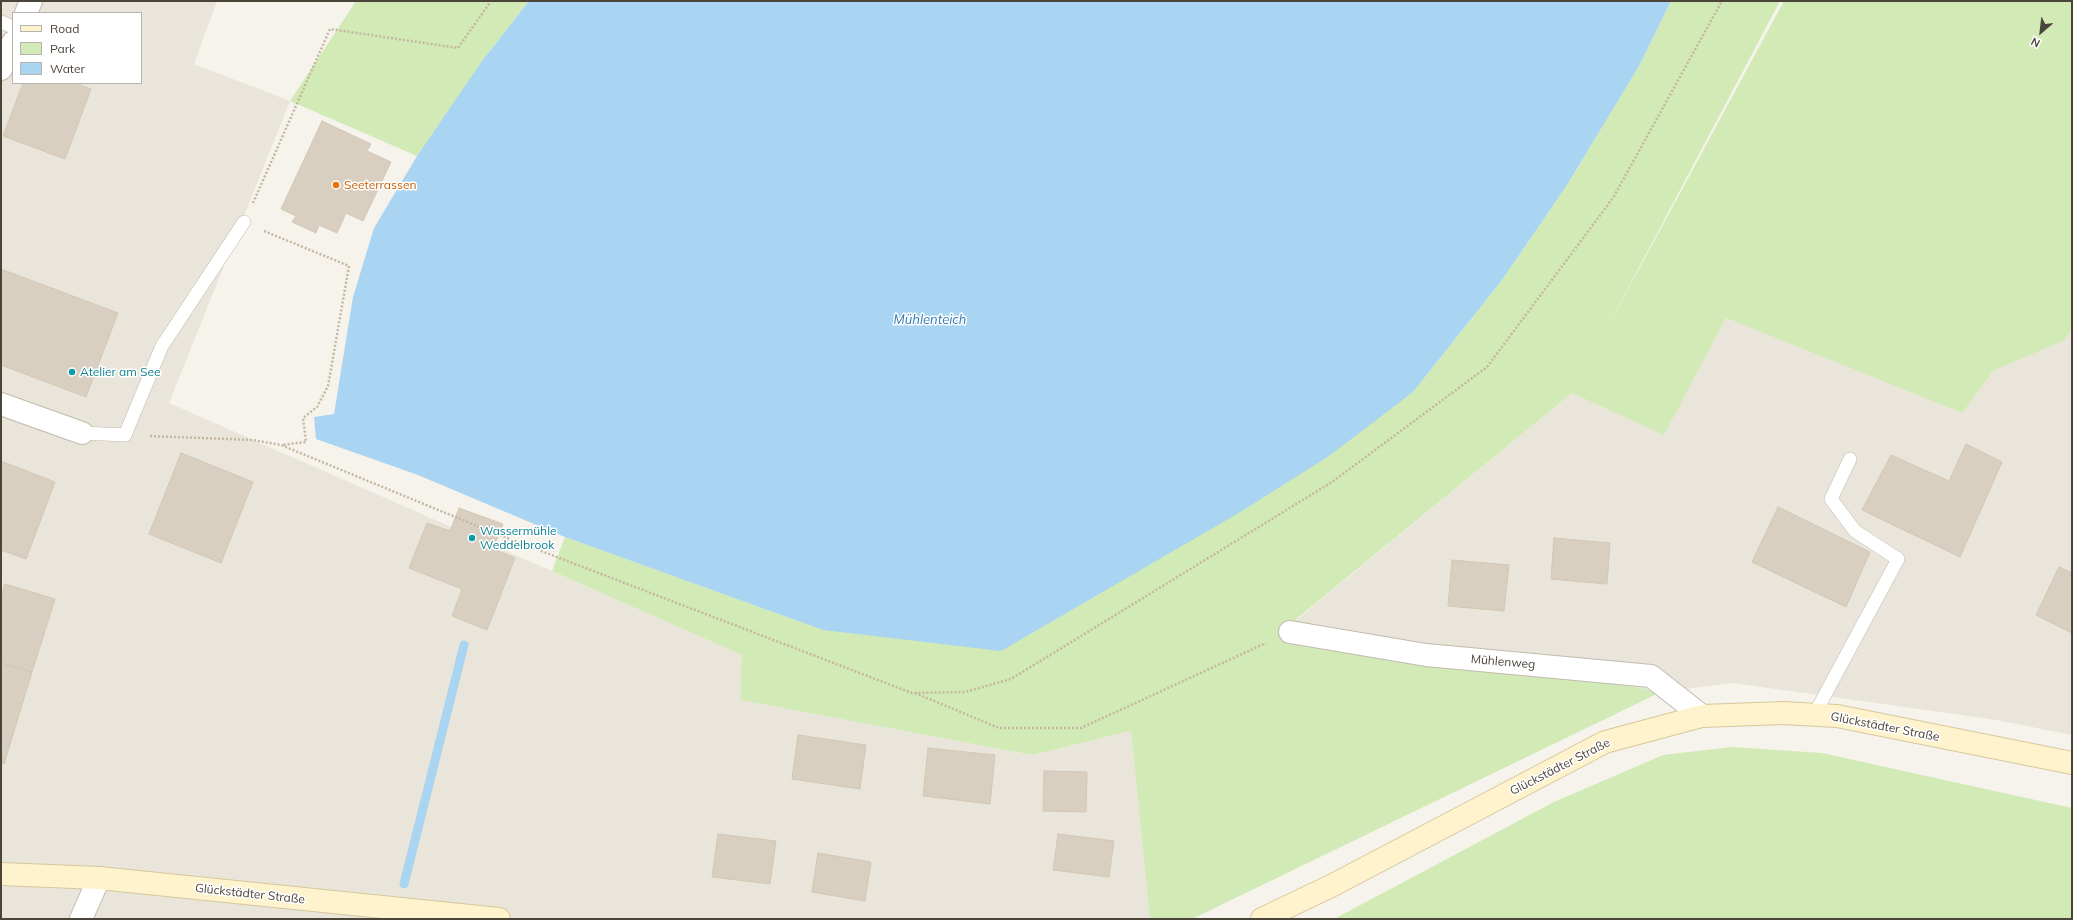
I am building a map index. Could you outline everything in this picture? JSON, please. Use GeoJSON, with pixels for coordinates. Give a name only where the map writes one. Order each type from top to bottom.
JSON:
{"type":"FeatureCollection","features":[{"type":"Feature","properties":{"kind":"street"},"geometry":{"type":"LineString","coordinates":[[26,12],[31,1]]}},
{"type":"Feature","properties":{"kind":"street"},"geometry":{"type":"LineString","coordinates":[[1,70],[12,44]]}},
{"type":"Feature","properties":{"kind":"street"},"geometry":{"type":"LineString","coordinates":[[1,404],[82,433]]}},
{"type":"Feature","properties":{"kind":"street","name":"Mühlenweg"},"geometry":{"type":"LineString","coordinates":[[1290,632],[1426,654],[1651,676],[1702,716]]}},
{"type":"Feature","properties":{"kind":"street","name":"Glückstädter Straße"},"geometry":{"type":"LineString","coordinates":[[1262,919],[1334,885],[1605,742],[1702,716],[1783,713],[1837,716],[2072,763]]}},
{"type":"Feature","properties":{"kind":"street","name":"Glückstädter Straße"},"geometry":{"type":"LineString","coordinates":[[1,874],[99,878],[499,919]]}},
{"type":"Feature","properties":{"kind":"street"},"geometry":{"type":"LineString","coordinates":[[81,919],[99,878]]}},
{"type":"Feature","properties":{"kind":"lane"},"geometry":{"type":"LineString","coordinates":[[1,22],[12,27]]}},
{"type":"Feature","properties":{"kind":"lane"},"geometry":{"type":"LineString","coordinates":[[82,433],[125,436],[162,346],[244,222]]}},
{"type":"Feature","properties":{"kind":"lane"},"geometry":{"type":"LineString","coordinates":[[1814,715],[1898,558],[1855,531],[1831,499],[1850,459]]}},
{"type":"Feature","properties":{"kind":"path"},"geometry":{"type":"LineString","coordinates":[[281,446],[306,442],[304,418],[317,407],[328,386],[349,266],[244,222],[330,29],[458,48],[491,1]]}},
{"type":"Feature","properties":{"kind":"path"},"geometry":{"type":"LineString","coordinates":[[912,693],[965,692],[1011,679],[1332,482],[1487,367],[1613,198],[1722,1]]}},
{"type":"Feature","properties":{"kind":"path"},"geometry":{"type":"LineString","coordinates":[[125,436],[253,440],[281,446],[494,533],[912,693],[999,728],[1081,728],[1290,632]]}},
{"type":"Feature","properties":{"kind":"shaded area"},"geometry":{"type":"Polygon","coordinates":[[[1,1],[217,1],[194,64],[290,101],[169,403],[743,655],[740,700],[1032,755],[1131,731],[1150,919],[1,919],[1,1]]]}},
{"type":"Feature","properties":{"kind":"shaded area"},"geometry":{"type":"Polygon","coordinates":[[[1726,318],[1962,413],[1988,373],[2065,340],[2072,328],[2072,735],[1997,720],[1733,683],[1661,692],[1427,649],[1295,621],[1572,393],[1664,434],[1726,318]]]}},
{"type":"Feature","properties":{"kind":"green space"},"geometry":{"type":"Polygon","coordinates":[[[356,1],[529,1],[492,48],[417,156],[290,101],[356,1]]]}},
{"type":"Feature","properties":{"kind":"green space"},"geometry":{"type":"Polygon","coordinates":[[[1671,1],[1780,1],[1600,341],[1784,1],[2072,1],[2072,328],[2065,340],[1993,371],[1962,413],[1726,318],[1664,435],[1572,393],[1295,620],[1427,649],[1661,692],[1192,919],[1150,919],[1131,731],[1032,755],[740,700],[742,655],[552,571],[565,537],[823,630],[1413,392],[1502,280],[1567,185],[1639,66],[1671,1]]]}},
{"type":"Feature","properties":{"kind":"green space"},"geometry":{"type":"Polygon","coordinates":[[[1732,747],[1822,753],[2072,808],[2072,919],[1334,919],[1554,802],[1663,755],[1732,747]]]}},
{"type":"Feature","properties":{"kind":"water","name":"Mühlenteich"},"geometry":{"type":"Polygon","coordinates":[[[529,1],[1671,1],[1639,66],[1567,185],[1502,280],[1413,392],[1329,456],[1237,514],[1001,651],[823,630],[565,537],[418,475],[316,439],[314,417],[334,414],[353,297],[374,228],[417,156],[482,61],[529,1]]]}},
{"type":"Feature","properties":{"kind":"building"},"geometry":{"type":"Polygon","coordinates":[[[23,84],[78,84],[91,89],[65,159],[3,136],[23,84]]]}},
{"type":"Feature","properties":{"kind":"building","name":"Seeterrassen"},"geometry":{"type":"Polygon","coordinates":[[[322,121],[371,144],[367,151],[391,162],[363,221],[346,213],[337,233],[319,225],[316,233],[292,222],[296,216],[281,209],[322,121]]]}},
{"type":"Feature","properties":{"kind":"building"},"geometry":{"type":"Polygon","coordinates":[[[1,269],[118,313],[86,397],[1,365],[1,269]]]}},
{"type":"Feature","properties":{"kind":"building"},"geometry":{"type":"Polygon","coordinates":[[[1966,444],[2002,462],[1960,557],[1862,510],[1891,455],[1949,481],[1966,444]]]}},
{"type":"Feature","properties":{"kind":"building"},"geometry":{"type":"Polygon","coordinates":[[[181,453],[253,482],[221,563],[149,534],[181,453]]]}},
{"type":"Feature","properties":{"kind":"building"},"geometry":{"type":"Polygon","coordinates":[[[1,461],[55,482],[26,559],[1,550],[1,461]]]}},
{"type":"Feature","properties":{"kind":"building"},"geometry":{"type":"Polygon","coordinates":[[[1778,507],[1870,552],[1846,607],[1752,562],[1778,507]]]}},
{"type":"Feature","properties":{"kind":"building"},"geometry":{"type":"Polygon","coordinates":[[[459,508],[503,524],[493,549],[515,558],[487,630],[452,616],[462,589],[409,568],[427,523],[450,531],[459,508]]]}},
{"type":"Feature","properties":{"kind":"building"},"geometry":{"type":"Polygon","coordinates":[[[1554,538],[1610,543],[1607,584],[1551,579],[1554,538]]]}},
{"type":"Feature","properties":{"kind":"building"},"geometry":{"type":"Polygon","coordinates":[[[1452,560],[1509,565],[1504,611],[1448,606],[1452,560]]]}},
{"type":"Feature","properties":{"kind":"building"},"geometry":{"type":"Polygon","coordinates":[[[2059,567],[2072,573],[2072,633],[2036,615],[2059,567]]]}},
{"type":"Feature","properties":{"kind":"building"},"geometry":{"type":"Polygon","coordinates":[[[5,584],[55,599],[32,672],[1,663],[1,598],[5,584]]]}},
{"type":"Feature","properties":{"kind":"building"},"geometry":{"type":"Polygon","coordinates":[[[1,663],[32,672],[4,764],[1,763],[1,663]]]}},
{"type":"Feature","properties":{"kind":"building"},"geometry":{"type":"Polygon","coordinates":[[[798,735],[866,745],[860,789],[792,779],[798,735]]]}},
{"type":"Feature","properties":{"kind":"building"},"geometry":{"type":"Polygon","coordinates":[[[928,748],[995,755],[990,804],[923,796],[928,748]]]}},
{"type":"Feature","properties":{"kind":"building"},"geometry":{"type":"Polygon","coordinates":[[[1044,771],[1087,772],[1086,812],[1043,811],[1044,771]]]}},
{"type":"Feature","properties":{"kind":"building"},"geometry":{"type":"Polygon","coordinates":[[[718,834],[776,841],[770,884],[712,877],[718,834]]]}},
{"type":"Feature","properties":{"kind":"building"},"geometry":{"type":"Polygon","coordinates":[[[1058,834],[1114,841],[1109,877],[1053,870],[1058,834]]]}},
{"type":"Feature","properties":{"kind":"building"},"geometry":{"type":"Polygon","coordinates":[[[818,853],[871,862],[865,901],[812,892],[818,853]]]}},
{"type":"Feature","properties":{"kind":"waterway"},"geometry":{"type":"LineString","coordinates":[[404,884],[464,645]]}},
{"type":"Feature","properties":{"kind":"place","name":"Seeterrassen"},"geometry":{"type":"Point","coordinates":[336,185]}},
{"type":"Feature","properties":{"kind":"place","name":"Atelier am See"},"geometry":{"type":"Point","coordinates":[72,372]}},
{"type":"Feature","properties":{"kind":"place","name":"Wassermühle Weddelbrook"},"geometry":{"type":"Point","coordinates":[472,538]}}]}
